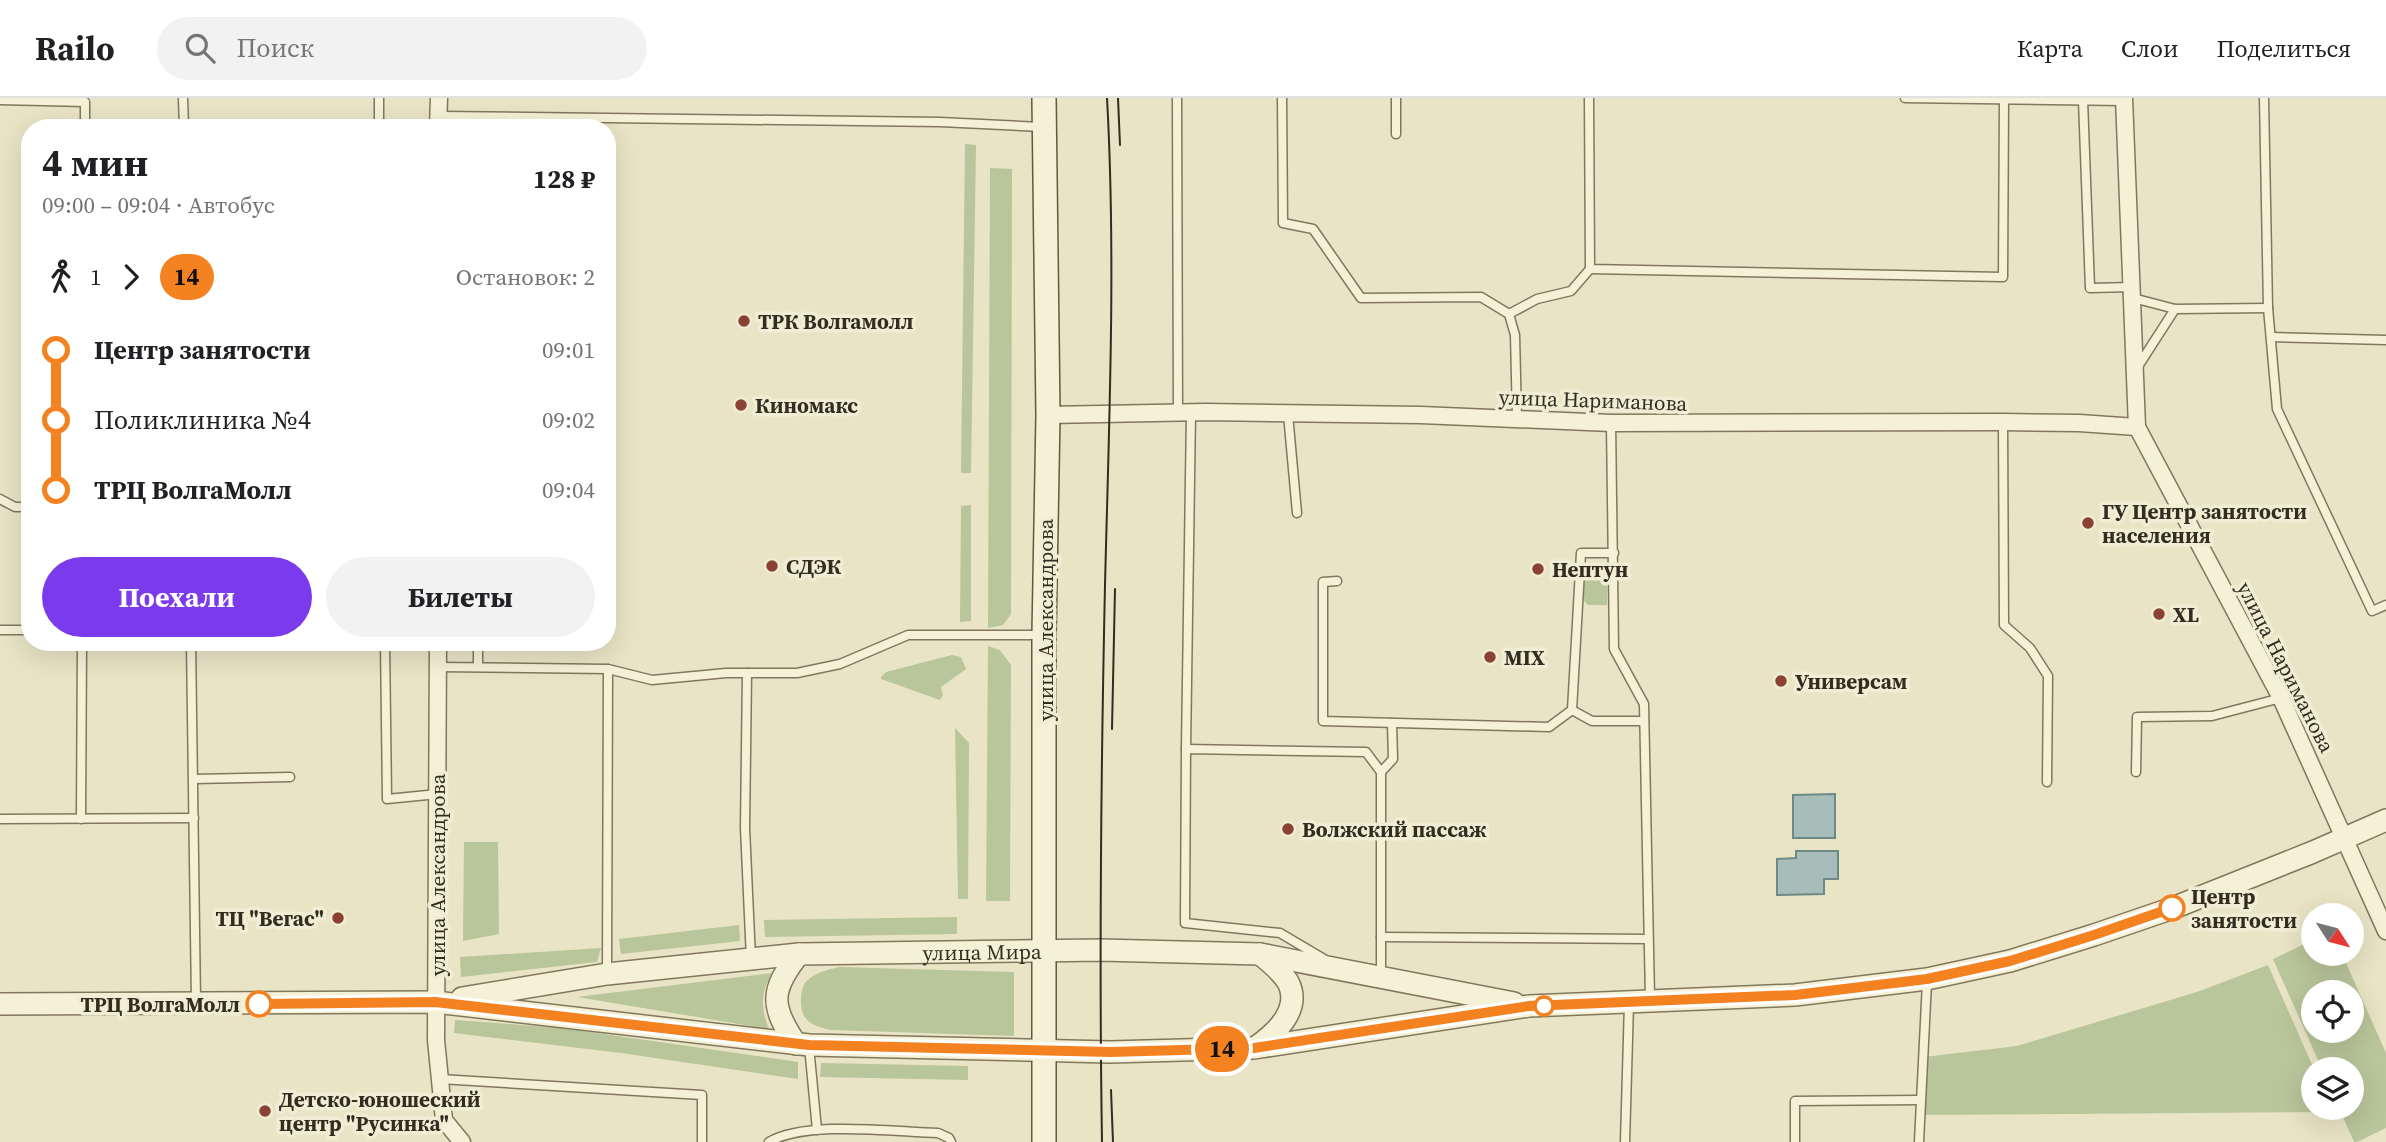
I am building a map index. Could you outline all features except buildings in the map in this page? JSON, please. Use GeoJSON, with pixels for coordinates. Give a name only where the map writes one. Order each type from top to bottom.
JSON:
{"type":"FeatureCollection","features":[{"type":"Feature","properties":{"kind":"main road","name":"улица Александрова"},"geometry":{"type":"LineString","coordinates":[[1044,98],[1048,415],[1044,635],[1044,1142]]}},
{"type":"Feature","properties":{"kind":"street"},"geometry":{"type":"LineString","coordinates":[[439,98],[439,119]]}},
{"type":"Feature","properties":{"kind":"street","name":"улица Нариманова"},"geometry":{"type":"LineString","coordinates":[[2124,99],[2137,427],[2281,698],[2386,931]]}},
{"type":"Feature","properties":{"kind":"street","name":"улица Нариманова"},"geometry":{"type":"LineString","coordinates":[[1048,415],[1184,412],[1421,415],[1611,423],[2003,422],[2137,427]]}},
{"type":"Feature","properties":{"kind":"street","name":"улица Александрова"},"geometry":{"type":"LineString","coordinates":[[438,651],[438,953],[435,1002],[444,1120],[462,1142]]}},
{"type":"Feature","properties":{"kind":"street","name":"улица Мира"},"geometry":{"type":"LineString","coordinates":[[0,1004],[435,1002],[802,1044],[1110,1052],[1254,1048],[1529,1006],[1795,995],[1927,979],[2010,961],[2173,908],[2386,820]]}},
{"type":"Feature","properties":{"kind":"street","name":"улица Мира"},"geometry":{"type":"LineString","coordinates":[[435,1002],[607,975],[799,954],[1101,950],[1260,954],[1381,975],[1529,1006]]}},
{"type":"Feature","properties":{"kind":"street"},"geometry":{"type":"LineString","coordinates":[[799,954],[784,973],[776,1000],[781,1022],[802,1044]]}},
{"type":"Feature","properties":{"kind":"street"},"geometry":{"type":"LineString","coordinates":[[1254,1048],[1271,1037],[1286,1021],[1292,998],[1289,984],[1260,954]]}},
{"type":"Feature","properties":{"kind":"lane"},"geometry":{"type":"LineString","coordinates":[[183,98],[184,119]]}},
{"type":"Feature","properties":{"kind":"lane"},"geometry":{"type":"LineString","coordinates":[[379,98],[379,119]]}},
{"type":"Feature","properties":{"kind":"lane"},"geometry":{"type":"LineString","coordinates":[[1177,98],[1184,412],[1185,923],[1280,933],[1338,968]]}},
{"type":"Feature","properties":{"kind":"lane"},"geometry":{"type":"LineString","coordinates":[[1282,98],[1283,223],[1313,229],[1361,298],[1481,297],[1509,314],[1515,335],[1517,419]]}},
{"type":"Feature","properties":{"kind":"lane"},"geometry":{"type":"LineString","coordinates":[[1396,98],[1396,134]]}},
{"type":"Feature","properties":{"kind":"lane"},"geometry":{"type":"LineString","coordinates":[[1509,314],[1537,299],[1571,291],[1590,270],[1590,98]]}},
{"type":"Feature","properties":{"kind":"lane"},"geometry":{"type":"LineString","coordinates":[[1905,98],[2124,99]]}},
{"type":"Feature","properties":{"kind":"lane"},"geometry":{"type":"LineString","coordinates":[[2264,98],[2268,308],[2277,409],[2372,611],[2386,605]]}},
{"type":"Feature","properties":{"kind":"lane"},"geometry":{"type":"LineString","coordinates":[[0,100],[85,102],[85,119]]}},
{"type":"Feature","properties":{"kind":"lane"},"geometry":{"type":"LineString","coordinates":[[1590,270],[2004,277],[2004,100]]}},
{"type":"Feature","properties":{"kind":"lane"},"geometry":{"type":"LineString","coordinates":[[2083,100],[2090,288],[2133,292],[2175,309],[2268,308]]}},
{"type":"Feature","properties":{"kind":"lane"},"geometry":{"type":"LineString","coordinates":[[461,119],[940,122],[1044,128]]}},
{"type":"Feature","properties":{"kind":"lane"},"geometry":{"type":"LineString","coordinates":[[2134,371],[2175,309]]}},
{"type":"Feature","properties":{"kind":"lane"},"geometry":{"type":"LineString","coordinates":[[2271,337],[2386,340]]}},
{"type":"Feature","properties":{"kind":"lane"},"geometry":{"type":"LineString","coordinates":[[1288,414],[1297,513]]}},
{"type":"Feature","properties":{"kind":"lane"},"geometry":{"type":"LineString","coordinates":[[2003,422],[2004,625],[2030,648],[2048,676],[2047,782]]}},
{"type":"Feature","properties":{"kind":"lane"},"geometry":{"type":"LineString","coordinates":[[1611,423],[1614,649],[1644,704],[1648,939],[1625,1142]]}},
{"type":"Feature","properties":{"kind":"lane"},"geometry":{"type":"LineString","coordinates":[[0,499],[21,506]]}},
{"type":"Feature","properties":{"kind":"lane"},"geometry":{"type":"LineString","coordinates":[[1572,710],[1581,553],[1614,553]]}},
{"type":"Feature","properties":{"kind":"lane"},"geometry":{"type":"LineString","coordinates":[[1337,581],[1323,582],[1323,721],[1549,727],[1572,710]]}},
{"type":"Feature","properties":{"kind":"lane"},"geometry":{"type":"LineString","coordinates":[[0,630],[21,630]]}},
{"type":"Feature","properties":{"kind":"lane"},"geometry":{"type":"LineString","coordinates":[[438,667],[608,669],[652,680],[747,673],[797,673],[840,664],[908,635],[1044,635]]}},
{"type":"Feature","properties":{"kind":"lane"},"geometry":{"type":"LineString","coordinates":[[81,819],[82,651]]}},
{"type":"Feature","properties":{"kind":"lane"},"geometry":{"type":"LineString","coordinates":[[191,651],[197,1004]]}},
{"type":"Feature","properties":{"kind":"lane"},"geometry":{"type":"LineString","coordinates":[[385,651],[387,799],[438,794]]}},
{"type":"Feature","properties":{"kind":"lane"},"geometry":{"type":"LineString","coordinates":[[478,651],[478,666]]}},
{"type":"Feature","properties":{"kind":"lane"},"geometry":{"type":"LineString","coordinates":[[607,975],[608,669]]}},
{"type":"Feature","properties":{"kind":"lane"},"geometry":{"type":"LineString","coordinates":[[747,673],[744,828],[751,958]]}},
{"type":"Feature","properties":{"kind":"lane"},"geometry":{"type":"LineString","coordinates":[[2136,772],[2137,717],[2213,716],[2281,698]]}},
{"type":"Feature","properties":{"kind":"lane"},"geometry":{"type":"LineString","coordinates":[[1572,710],[1592,720],[1644,722]]}},
{"type":"Feature","properties":{"kind":"lane"},"geometry":{"type":"LineString","coordinates":[[1381,772],[1393,759],[1392,723]]}},
{"type":"Feature","properties":{"kind":"lane"},"geometry":{"type":"LineString","coordinates":[[1186,749],[1366,752],[1381,772],[1381,975]]}},
{"type":"Feature","properties":{"kind":"lane"},"geometry":{"type":"LineString","coordinates":[[194,779],[290,777]]}},
{"type":"Feature","properties":{"kind":"lane"},"geometry":{"type":"LineString","coordinates":[[0,819],[194,818]]}},
{"type":"Feature","properties":{"kind":"lane"},"geometry":{"type":"LineString","coordinates":[[1381,937],[1648,939]]}},
{"type":"Feature","properties":{"kind":"lane"},"geometry":{"type":"LineString","coordinates":[[1919,1142],[1927,979]]}},
{"type":"Feature","properties":{"kind":"lane"},"geometry":{"type":"LineString","coordinates":[[802,1044],[817,1130]]}},
{"type":"Feature","properties":{"kind":"lane"},"geometry":{"type":"LineString","coordinates":[[439,1079],[702,1095],[702,1142]]}},
{"type":"Feature","properties":{"kind":"lane"},"geometry":{"type":"LineString","coordinates":[[1795,1142],[1795,1101],[1920,1100]]}},
{"type":"Feature","properties":{"kind":"lane"},"geometry":{"type":"LineString","coordinates":[[770,1142],[817,1130],[914,1137],[938,1133],[949,1138],[951,1142]]}},
{"type":"Feature","properties":{"kind":"green space"},"geometry":{"type":"Polygon","coordinates":[[[965,144],[976,145],[971,473],[961,473],[965,144]]]}},
{"type":"Feature","properties":{"kind":"green space"},"geometry":{"type":"Polygon","coordinates":[[[990,168],[1012,169],[1011,614],[1003,625],[988,628],[990,168]]]}},
{"type":"Feature","properties":{"kind":"green space"},"geometry":{"type":"Polygon","coordinates":[[[971,505],[971,621],[960,622],[961,506],[971,505]]]}},
{"type":"Feature","properties":{"kind":"green space"},"geometry":{"type":"Polygon","coordinates":[[[1589,570],[1607,571],[1607,605],[1588,605],[1584,601],[1584,575],[1589,570]]]}},
{"type":"Feature","properties":{"kind":"green space"},"geometry":{"type":"Polygon","coordinates":[[[988,646],[1000,650],[1011,665],[1010,901],[986,901],[988,646]]]}},
{"type":"Feature","properties":{"kind":"green space"},"geometry":{"type":"Polygon","coordinates":[[[952,655],[961,657],[966,669],[941,687],[943,695],[940,700],[881,679],[886,672],[952,655]]]}},
{"type":"Feature","properties":{"kind":"green space"},"geometry":{"type":"Polygon","coordinates":[[[955,728],[969,743],[968,899],[958,899],[955,728]]]}},
{"type":"Feature","properties":{"kind":"green space"},"geometry":{"type":"Polygon","coordinates":[[[464,842],[498,842],[499,934],[463,941],[464,842]]]}},
{"type":"Feature","properties":{"kind":"green space"},"geometry":{"type":"Polygon","coordinates":[[[957,917],[957,934],[765,937],[764,920],[957,917]]]}},
{"type":"Feature","properties":{"kind":"green space"},"geometry":{"type":"Polygon","coordinates":[[[739,925],[740,941],[621,954],[619,939],[739,925]]]}},
{"type":"Feature","properties":{"kind":"green space"},"geometry":{"type":"Polygon","coordinates":[[[2301,946],[2301,966],[2347,966],[2354,980],[2301,980],[2301,1022],[2273,959],[2301,946]]]}},
{"type":"Feature","properties":{"kind":"green space"},"geometry":{"type":"Polygon","coordinates":[[[601,948],[597,962],[461,977],[460,957],[601,948]]]}},
{"type":"Feature","properties":{"kind":"green space"},"geometry":{"type":"Polygon","coordinates":[[[2268,965],[2309,1057],[2301,1057],[2301,1112],[1925,1115],[1924,1057],[2017,1046],[2197,992],[2268,965]]]}},
{"type":"Feature","properties":{"kind":"green space"},"geometry":{"type":"Polygon","coordinates":[[[839,967],[1014,972],[1014,1036],[831,1030],[818,1027],[803,1013],[803,987],[816,974],[839,967]]]}},
{"type":"Feature","properties":{"kind":"green space"},"geometry":{"type":"Polygon","coordinates":[[[772,973],[765,987],[763,1001],[769,1029],[577,997],[772,973]]]}},
{"type":"Feature","properties":{"kind":"green space"},"geometry":{"type":"Polygon","coordinates":[[[2364,1004],[2386,1053],[2386,1128],[2354,1142],[2344,1120],[2364,1120],[2364,1057],[2317,1057],[2310,1043],[2364,1043],[2364,1004]]]}},
{"type":"Feature","properties":{"kind":"green space"},"geometry":{"type":"Polygon","coordinates":[[[455,1020],[562,1028],[798,1062],[798,1079],[621,1053],[454,1033],[455,1020]]]}},
{"type":"Feature","properties":{"kind":"green space"},"geometry":{"type":"Polygon","coordinates":[[[821,1063],[968,1066],[968,1080],[820,1077],[821,1063]]]}},
{"type":"Feature","properties":{"kind":"water"},"geometry":{"type":"Polygon","coordinates":[[[1835,794],[1835,838],[1793,838],[1793,795],[1835,794]]]}},
{"type":"Feature","properties":{"kind":"water"},"geometry":{"type":"Polygon","coordinates":[[[1796,851],[1838,851],[1838,879],[1824,879],[1824,894],[1777,895],[1777,859],[1796,858],[1796,851]]]}},
{"type":"Feature","properties":{"kind":"tram line"},"geometry":{"type":"LineString","coordinates":[[1102,1142],[1102,794],[1111,281],[1107,98]]}},
{"type":"Feature","properties":{"kind":"tram line"},"geometry":{"type":"LineString","coordinates":[[1118,98],[1120,145]]}},
{"type":"Feature","properties":{"kind":"tram line"},"geometry":{"type":"LineString","coordinates":[[1112,729],[1115,589]]}},
{"type":"Feature","properties":{"kind":"tram line"},"geometry":{"type":"LineString","coordinates":[[1111,1090],[1113,1142]]}},
{"type":"Feature","properties":{"kind":"bus line","name":"14"},"geometry":{"type":"LineString","coordinates":[[259,1004],[435,1002],[809,1045],[1110,1052],[1254,1048],[1529,1006],[1795,995],[1927,979],[2010,961],[2172,908]]}},
{"type":"Feature","properties":{"kind":"place","name":"ТРК Волгамолл"},"geometry":{"type":"Point","coordinates":[744,321]}},
{"type":"Feature","properties":{"kind":"place","name":"Киномакс"},"geometry":{"type":"Point","coordinates":[741,405]}},
{"type":"Feature","properties":{"kind":"place","name":"ГУ Центр занятости населения"},"geometry":{"type":"Point","coordinates":[2088,523]}},
{"type":"Feature","properties":{"kind":"place","name":"СДЭК"},"geometry":{"type":"Point","coordinates":[772,566]}},
{"type":"Feature","properties":{"kind":"place","name":"Нептун"},"geometry":{"type":"Point","coordinates":[1538,569]}},
{"type":"Feature","properties":{"kind":"place","name":"XL"},"geometry":{"type":"Point","coordinates":[2159,614]}},
{"type":"Feature","properties":{"kind":"place","name":"MIX"},"geometry":{"type":"Point","coordinates":[1490,657]}},
{"type":"Feature","properties":{"kind":"place","name":"Универсам"},"geometry":{"type":"Point","coordinates":[1781,681]}},
{"type":"Feature","properties":{"kind":"place","name":"Волжский пассаж"},"geometry":{"type":"Point","coordinates":[1288,829]}},
{"type":"Feature","properties":{"kind":"place","name":"Центр занятости"},"geometry":{"type":"Point","coordinates":[2172,908]}},
{"type":"Feature","properties":{"kind":"place","name":"ТЦ \"Вегас\""},"geometry":{"type":"Point","coordinates":[338,918]}},
{"type":"Feature","properties":{"kind":"place","name":"ТРЦ ВолгаМолл"},"geometry":{"type":"Point","coordinates":[259,1004]}},
{"type":"Feature","properties":{"kind":"place","name":"Детско-юношеский центр \"Русинка\""},"geometry":{"type":"Point","coordinates":[265,1111]}}]}
